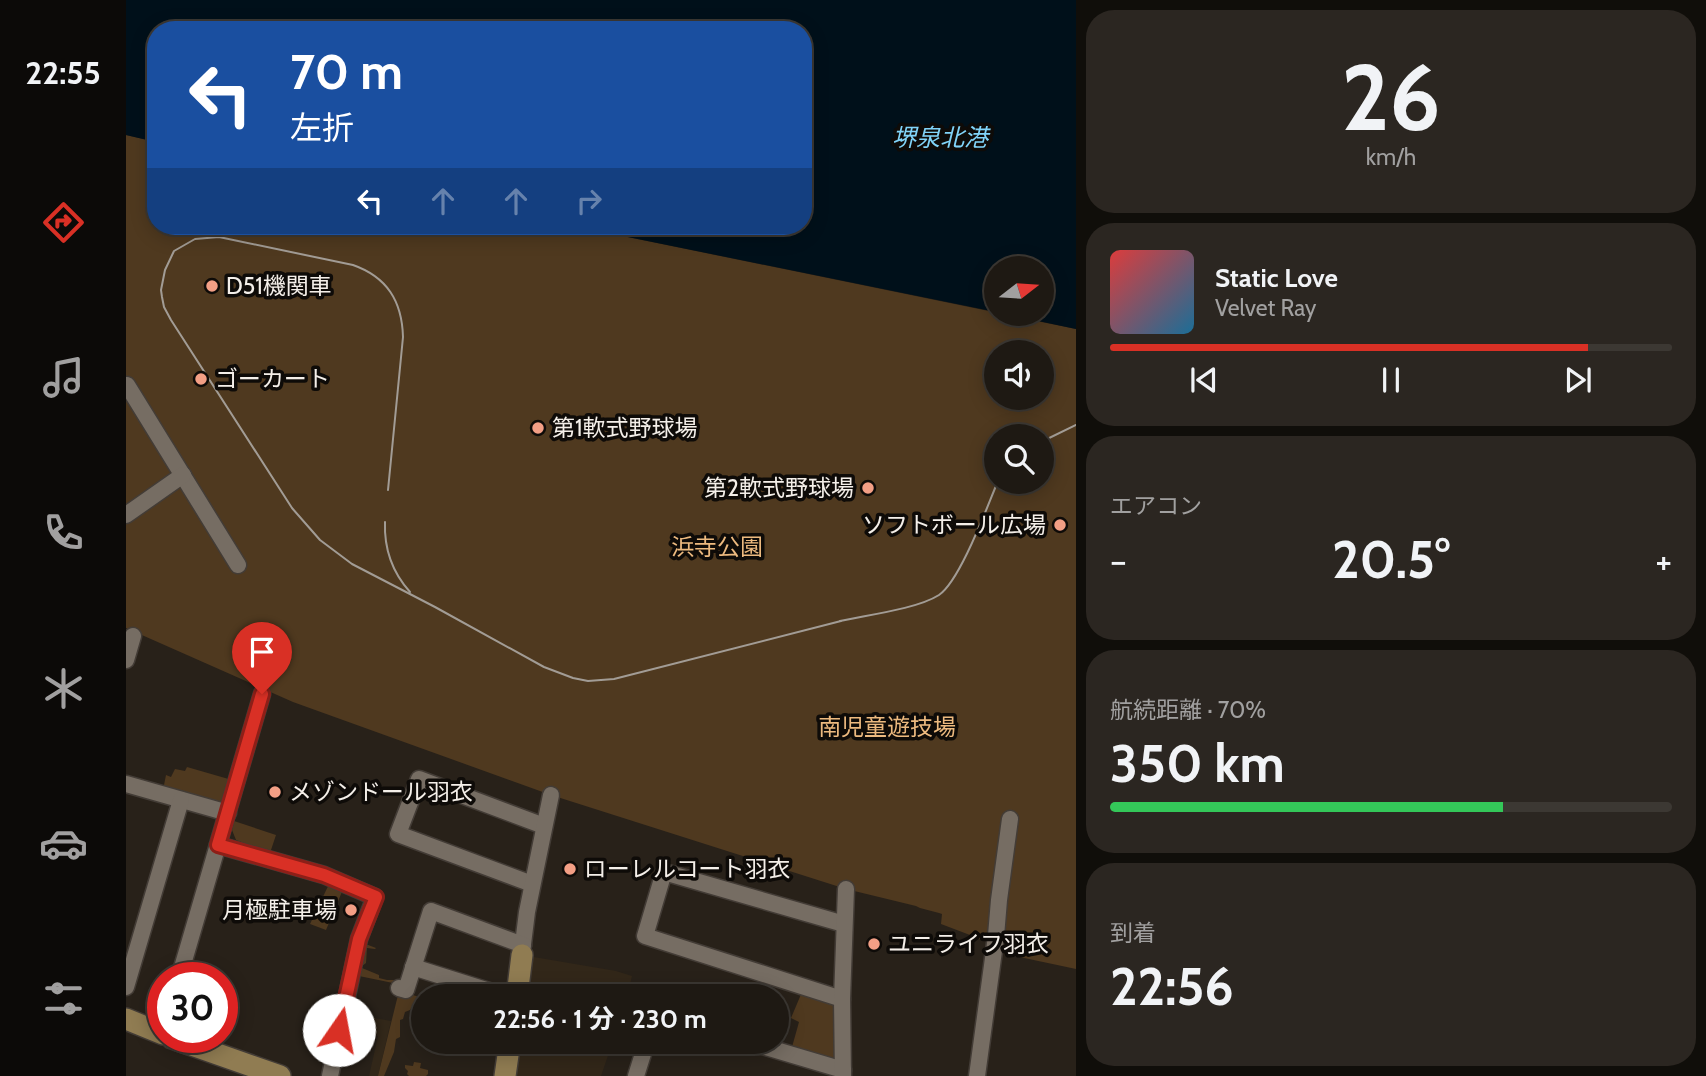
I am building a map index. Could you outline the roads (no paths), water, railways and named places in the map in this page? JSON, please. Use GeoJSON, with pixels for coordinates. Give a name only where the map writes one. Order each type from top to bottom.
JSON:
{"type":"FeatureCollection","features":[{"type":"Feature","properties":{"kind":"main road"},"geometry":{"type":"LineString","coordinates":[[518,984],[522,950]]}},
{"type":"Feature","properties":{"kind":"main road"},"geometry":{"type":"LineString","coordinates":[[126,1019],[147,1028]]}},
{"type":"Feature","properties":{"kind":"main road"},"geometry":{"type":"LineString","coordinates":[[215,1053],[280,1076]]}},
{"type":"Feature","properties":{"kind":"main road"},"geometry":{"type":"LineString","coordinates":[[505,1076],[508,1054]]}},
{"type":"Feature","properties":{"kind":"street"},"geometry":{"type":"LineString","coordinates":[[127,385],[238,565]]}},
{"type":"Feature","properties":{"kind":"street"},"geometry":{"type":"LineString","coordinates":[[126,515],[183,475]]}},
{"type":"Feature","properties":{"kind":"street"},"geometry":{"type":"LineString","coordinates":[[126,660],[133,636]]}},
{"type":"Feature","properties":{"kind":"street"},"geometry":{"type":"LineString","coordinates":[[184,962],[262,694]]}},
{"type":"Feature","properties":{"kind":"street"},"geometry":{"type":"LineString","coordinates":[[532,884],[398,834],[419,779],[544,826]]}},
{"type":"Feature","properties":{"kind":"street"},"geometry":{"type":"LineString","coordinates":[[126,784],[228,813]]}},
{"type":"Feature","properties":{"kind":"street"},"geometry":{"type":"LineString","coordinates":[[399,988],[406,990],[430,911],[522,950],[532,884],[551,795]]}},
{"type":"Feature","properties":{"kind":"street"},"geometry":{"type":"LineString","coordinates":[[126,987],[181,800]]}},
{"type":"Feature","properties":{"kind":"street"},"geometry":{"type":"LineString","coordinates":[[977,1076],[1010,819]]}},
{"type":"Feature","properties":{"kind":"street"},"geometry":{"type":"LineString","coordinates":[[218,845],[324,875],[376,897],[359,939],[330,1076]]}},
{"type":"Feature","properties":{"kind":"street"},"geometry":{"type":"LineString","coordinates":[[842,999],[645,936],[664,872],[844,924]]}},
{"type":"Feature","properties":{"kind":"street"},"geometry":{"type":"LineString","coordinates":[[785,1054],[843,1073],[842,999],[846,889]]}},
{"type":"Feature","properties":{"kind":"street"},"geometry":{"type":"LineString","coordinates":[[413,967],[467,984]]}},
{"type":"Feature","properties":{"kind":"street"},"geometry":{"type":"LineString","coordinates":[[636,1076],[643,1054]]}},
{"type":"Feature","properties":{"kind":"water","name":"堺泉北港"},"geometry":{"type":"Polygon","coordinates":[[[126,0],[1076,0],[1076,329],[1054,324],[1054,256],[984,256],[984,310],[618,235],[812,235],[812,21],[147,21],[147,140],[126,135],[126,0]]]}},
{"type":"Feature","properties":{"kind":"tram line"},"geometry":{"type":"LineString","coordinates":[[388,490],[403,337],[400,312],[383,284],[375,276],[353,265],[219,237],[195,239],[174,251],[165,270],[161,290],[164,307],[171,320],[292,508],[320,540],[352,564],[544,667],[588,681],[614,679],[841,621]]}},
{"type":"Feature","properties":{"kind":"tram line"},"geometry":{"type":"LineString","coordinates":[[1054,436],[1076,425]]}},
{"type":"Feature","properties":{"kind":"tram line"},"geometry":{"type":"LineString","coordinates":[[840,621],[905,608],[939,595],[956,575],[964,560],[993,494]]}},
{"type":"Feature","properties":{"kind":"tram line"},"geometry":{"type":"LineString","coordinates":[[385,522],[390,560],[410,592]]}},
{"type":"Feature","properties":{"kind":"place","name":"D51機関車"},"geometry":{"type":"Point","coordinates":[212,286]}},
{"type":"Feature","properties":{"kind":"place","name":"ゴーカート"},"geometry":{"type":"Point","coordinates":[201,379]}},
{"type":"Feature","properties":{"kind":"place","name":"第1軟式野球場"},"geometry":{"type":"Point","coordinates":[538,428]}},
{"type":"Feature","properties":{"kind":"place","name":"第2軟式野球場"},"geometry":{"type":"Point","coordinates":[868,488]}},
{"type":"Feature","properties":{"kind":"place","name":"ソフトボール広場"},"geometry":{"type":"Point","coordinates":[1060,525]}},
{"type":"Feature","properties":{"kind":"place","name":"メゾンドール羽衣"},"geometry":{"type":"Point","coordinates":[275,792]}},
{"type":"Feature","properties":{"kind":"place","name":"ローレルコート羽衣"},"geometry":{"type":"Point","coordinates":[570,869]}},
{"type":"Feature","properties":{"kind":"place","name":"月極駐車場"},"geometry":{"type":"Point","coordinates":[351,910]}},
{"type":"Feature","properties":{"kind":"place","name":"ユニライフ羽衣"},"geometry":{"type":"Point","coordinates":[874,944]}},
{"type":"Feature","properties":{"kind":"park label","name":"浜寺公園"},"geometry":{"type":"Point","coordinates":[717,547]}},
{"type":"Feature","properties":{"kind":"park label","name":"南児童遊技場"},"geometry":{"type":"Point","coordinates":[887,727]}}]}
